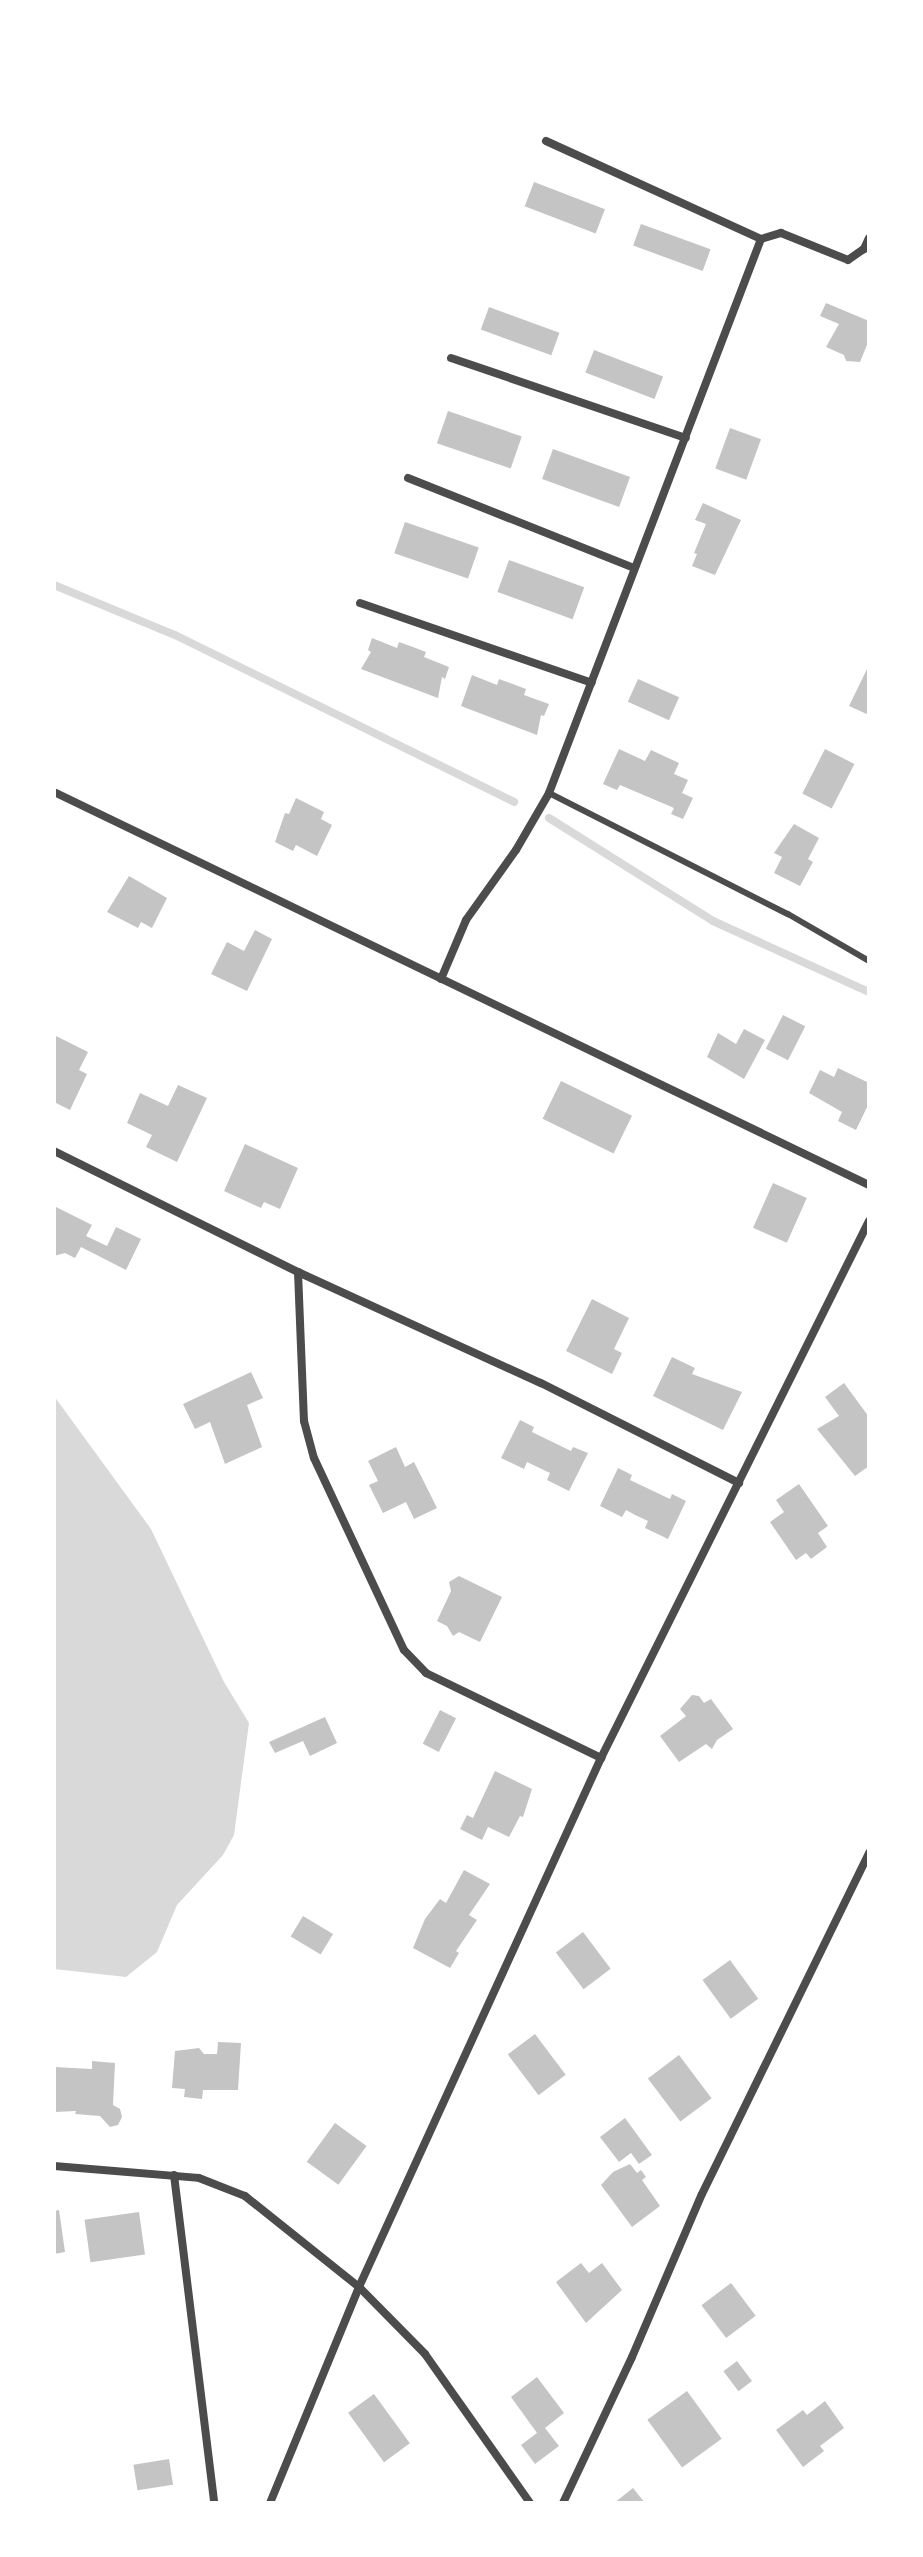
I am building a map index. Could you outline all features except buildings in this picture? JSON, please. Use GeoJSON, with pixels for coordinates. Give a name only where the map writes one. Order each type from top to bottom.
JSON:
{"type":"FeatureCollection","features":[{"type":"Feature","properties":{"kind":"street"},"geometry":{"type":"LineString","coordinates":[[546,141],[761,239],[781,233],[848,260],[864,249],[869,238]]}},
{"type":"Feature","properties":{"kind":"street"},"geometry":{"type":"LineString","coordinates":[[441,979],[466,920],[516,850],[549,793],[592,683],[632,567],[686,438],[761,239]]}},
{"type":"Feature","properties":{"kind":"street"},"geometry":{"type":"LineString","coordinates":[[451,358],[686,438]]}},
{"type":"Feature","properties":{"kind":"street"},"geometry":{"type":"LineString","coordinates":[[408,478],[632,567]]}},
{"type":"Feature","properties":{"kind":"street"},"geometry":{"type":"LineString","coordinates":[[360,603],[592,683]]}},
{"type":"Feature","properties":{"kind":"street"},"geometry":{"type":"LineString","coordinates":[[54,792],[869,1185]]}},
{"type":"Feature","properties":{"kind":"street"},"geometry":{"type":"LineString","coordinates":[[54,1151],[298,1272],[541,1383],[739,1483]]}},
{"type":"Feature","properties":{"kind":"street"},"geometry":{"type":"LineString","coordinates":[[270,2503],[359,2287],[601,1758],[869,1221]]}},
{"type":"Feature","properties":{"kind":"street"},"geometry":{"type":"LineString","coordinates":[[298,1272],[304,1421],[311,1446],[404,1650],[426,1673],[601,1758]]}},
{"type":"Feature","properties":{"kind":"street"},"geometry":{"type":"LineString","coordinates":[[563,2503],[632,2357],[702,2194],[869,1853]]}},
{"type":"Feature","properties":{"kind":"street"},"geometry":{"type":"LineString","coordinates":[[54,2166],[199,2178],[245,2196],[359,2287],[425,2354],[530,2503]]}},
{"type":"Feature","properties":{"kind":"street"},"geometry":{"type":"LineString","coordinates":[[174,2175],[214,2503]]}},
{"type":"Feature","properties":{"kind":"lane"},"geometry":{"type":"LineString","coordinates":[[549,793],[788,914],[869,961]]}},
{"type":"Feature","properties":{"kind":"shaded area"},"geometry":{"type":"Polygon","coordinates":[[[54,1396],[151,1529],[224,1682],[249,1723],[234,1835],[223,1855],[177,1905],[157,1952],[126,1977],[54,1969],[54,1396]]]}},
{"type":"Feature","properties":{"kind":"waterway"},"geometry":{"type":"LineString","coordinates":[[54,585],[175,635],[514,802]]}},
{"type":"Feature","properties":{"kind":"waterway"},"geometry":{"type":"LineString","coordinates":[[549,818],[713,921],[869,992]]}}]}
